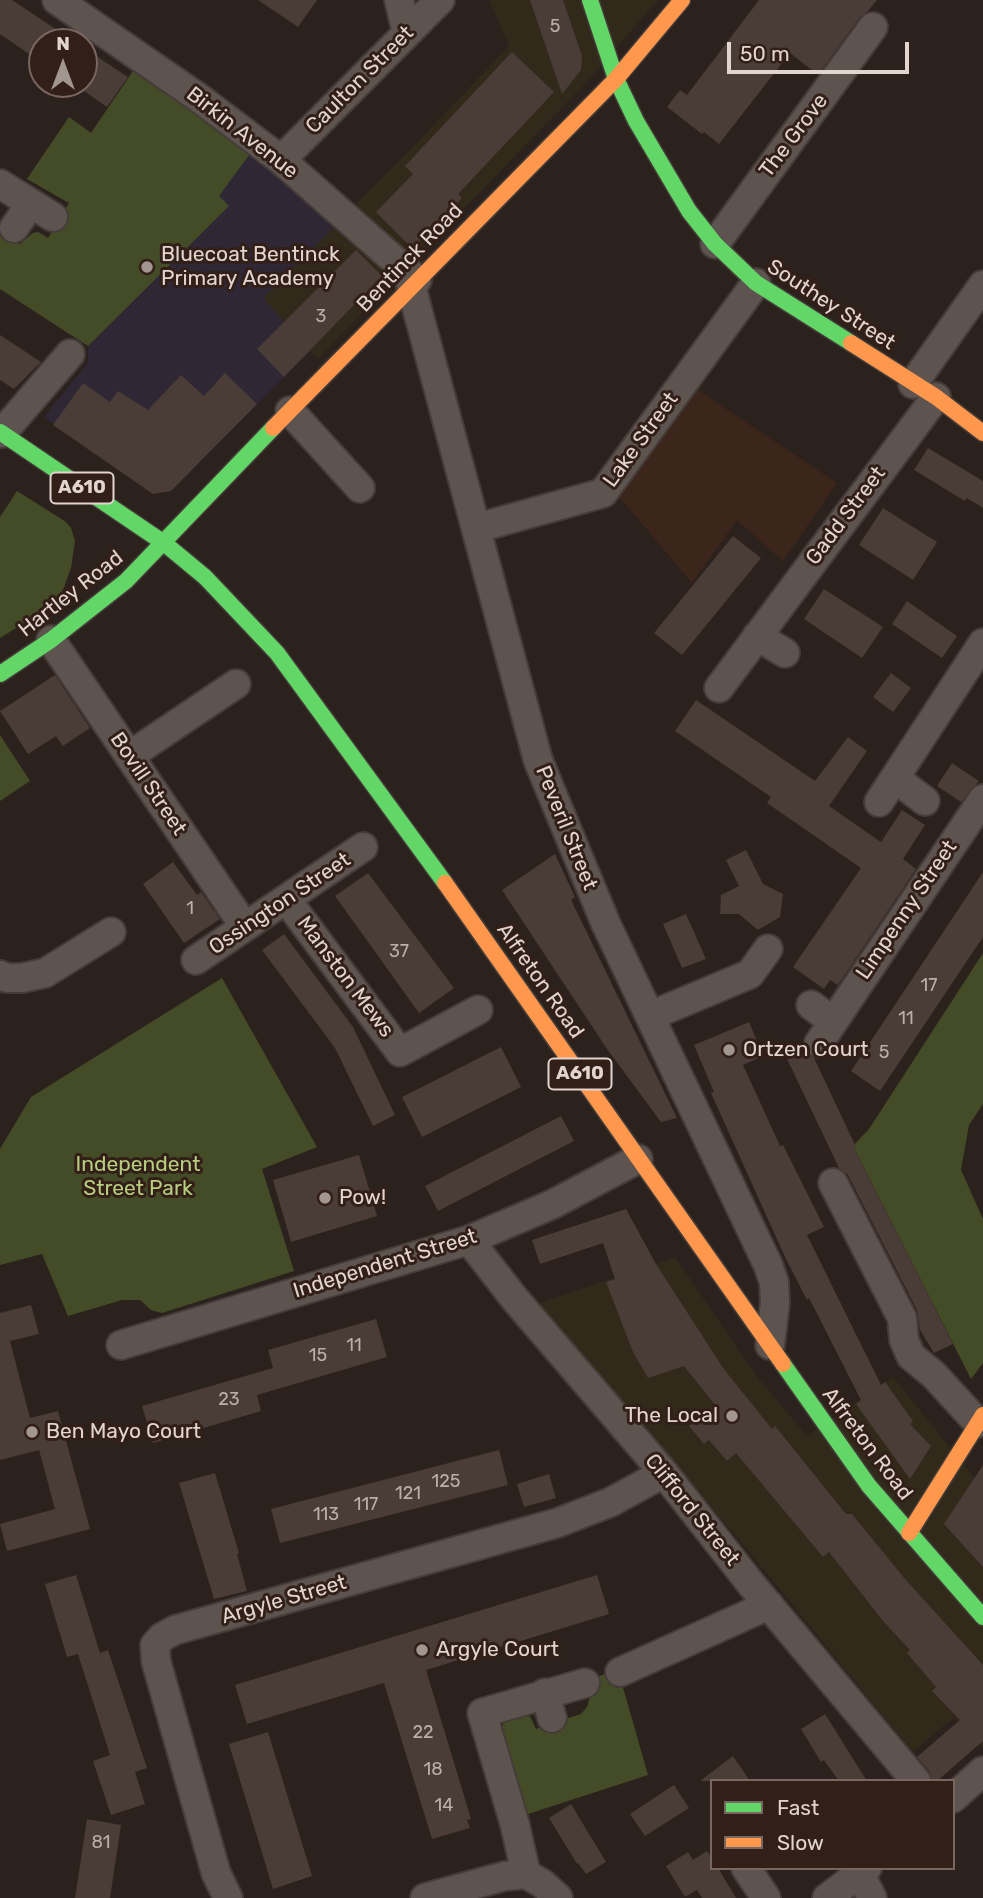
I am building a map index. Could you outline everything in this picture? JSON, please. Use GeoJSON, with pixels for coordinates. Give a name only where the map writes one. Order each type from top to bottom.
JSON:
{"type":"FeatureCollection","features":[{"type":"Feature","properties":{"kind":"street","name":"Birkin Avenue"},"geometry":{"type":"LineString","coordinates":[[57,0],[199,98],[281,160],[414,283]]}},
{"type":"Feature","properties":{"kind":"street"},"geometry":{"type":"LineString","coordinates":[[399,0],[407,33]]}},
{"type":"Feature","properties":{"kind":"street","name":"Caulton Street"},"geometry":{"type":"LineString","coordinates":[[281,160],[440,0]]}},
{"type":"Feature","properties":{"kind":"street","name":"Bentinck Road"},"geometry":{"type":"LineString","coordinates":[[164,543],[414,283],[616,79],[682,0]]}},
{"type":"Feature","properties":{"kind":"street"},"geometry":{"type":"LineString","coordinates":[[591,4],[611,19]]}},
{"type":"Feature","properties":{"kind":"street","name":"Southey Street"},"geometry":{"type":"LineString","coordinates":[[591,4],[616,79],[636,121],[689,211],[715,244],[756,283],[925,391],[983,433]]}},
{"type":"Feature","properties":{"kind":"street"},"geometry":{"type":"LineString","coordinates":[[639,28],[660,26]]}},
{"type":"Feature","properties":{"kind":"street","name":"The Grove"},"geometry":{"type":"LineString","coordinates":[[715,244],[873,27]]}},
{"type":"Feature","properties":{"kind":"street"},"geometry":{"type":"LineString","coordinates":[[0,184],[42,210],[14,228]]}},
{"type":"Feature","properties":{"kind":"street","name":"Peveril Street"},"geometry":{"type":"LineString","coordinates":[[414,283],[509,657],[538,760],[606,924],[768,1265],[774,1282],[775,1303],[770,1345]]}},
{"type":"Feature","properties":{"kind":"street","name":"Lake Street"},"geometry":{"type":"LineString","coordinates":[[478,528],[603,493],[756,283]]}},
{"type":"Feature","properties":{"kind":"street","name":"Gadd Street"},"geometry":{"type":"LineString","coordinates":[[719,688],[925,391],[983,285]]}},
{"type":"Feature","properties":{"kind":"street"},"geometry":{"type":"LineString","coordinates":[[1,432],[70,354]]}},
{"type":"Feature","properties":{"kind":"street"},"geometry":{"type":"LineString","coordinates":[[290,411],[360,488]]}},
{"type":"Feature","properties":{"kind":"street","name":"Alfreton Road"},"geometry":{"type":"LineString","coordinates":[[1,432],[164,543],[205,577],[277,653],[400,819],[869,1486],[983,1617]]}},
{"type":"Feature","properties":{"kind":"street","name":"Hartley Road"},"geometry":{"type":"LineString","coordinates":[[0,674],[51,640],[126,581],[164,543]]}},
{"type":"Feature","properties":{"kind":"street"},"geometry":{"type":"LineString","coordinates":[[757,636],[785,653]]}},
{"type":"Feature","properties":{"kind":"street","name":"Bovill Street"},"geometry":{"type":"LineString","coordinates":[[51,640],[245,927]]}},
{"type":"Feature","properties":{"kind":"street"},"geometry":{"type":"LineString","coordinates":[[879,802],[983,643]]}},
{"type":"Feature","properties":{"kind":"street"},"geometry":{"type":"LineString","coordinates":[[129,756],[236,684]]}},
{"type":"Feature","properties":{"kind":"street"},"geometry":{"type":"LineString","coordinates":[[895,779],[925,801]]}},
{"type":"Feature","properties":{"kind":"street","name":"Limpenny Street"},"geometry":{"type":"LineString","coordinates":[[821,1023],[983,799]]}},
{"type":"Feature","properties":{"kind":"street","name":"Ossington Street"},"geometry":{"type":"LineString","coordinates":[[196,960],[363,847]]}},
{"type":"Feature","properties":{"kind":"street","name":"Manston Mews"},"geometry":{"type":"LineString","coordinates":[[286,899],[400,1052],[478,1010]]}},
{"type":"Feature","properties":{"kind":"street"},"geometry":{"type":"LineString","coordinates":[[0,975],[22,978],[45,974],[111,932]]}},
{"type":"Feature","properties":{"kind":"street"},"geometry":{"type":"LineString","coordinates":[[650,1016],[751,974],[768,949]]}},
{"type":"Feature","properties":{"kind":"street","name":"Independent Street"},"geometry":{"type":"LineString","coordinates":[[121,1345],[469,1240],[541,1210],[638,1159]]}},
{"type":"Feature","properties":{"kind":"street"},"geometry":{"type":"LineString","coordinates":[[833,1183],[902,1318],[904,1340],[911,1356],[981,1419],[909,1533]]}},
{"type":"Feature","properties":{"kind":"street","name":"Clifford Street"},"geometry":{"type":"LineString","coordinates":[[469,1240],[514,1298],[664,1473],[769,1605],[914,1779]]}},
{"type":"Feature","properties":{"kind":"street","name":"Argyle Street"},"geometry":{"type":"LineString","coordinates":[[228,1898],[216,1873],[156,1661],[155,1645],[162,1637],[175,1630],[557,1523],[611,1502],[664,1473]]}},
{"type":"Feature","properties":{"kind":"street"},"geometry":{"type":"LineString","coordinates":[[620,1672],[769,1605]]}},
{"type":"Feature","properties":{"kind":"street"},"geometry":{"type":"LineString","coordinates":[[526,1874],[515,1825],[482,1713],[548,1706],[585,1683]]}},
{"type":"Feature","properties":{"kind":"street"},"geometry":{"type":"LineString","coordinates":[[955,1796],[983,1771]]}},
{"type":"Feature","properties":{"kind":"street"},"geometry":{"type":"LineString","coordinates":[[747,1870],[766,1898]]}},
{"type":"Feature","properties":{"kind":"street"},"geometry":{"type":"LineString","coordinates":[[425,1898],[505,1876],[526,1874],[543,1884],[558,1898]]}},
{"type":"Feature","properties":{"kind":"street"},"geometry":{"type":"LineString","coordinates":[[827,1898],[866,1880]]}},
{"type":"Feature","properties":{"kind":"shaded area"},"geometry":{"type":"Polygon","coordinates":[[[489,0],[658,0],[584,85],[318,359],[262,298],[509,46],[489,0]]]}},
{"type":"Feature","properties":{"kind":"shaded area","name":"Bluecoat Bentinck Primary Academy"},"geometry":{"type":"Polygon","coordinates":[[[135,68],[252,151],[335,226],[263,298],[310,351],[171,491],[153,494],[44,417],[88,363],[88,346],[0,289],[0,233],[20,244],[33,233],[38,232],[48,238],[69,203],[27,179],[69,117],[91,133],[135,68]]]}},
{"type":"Feature","properties":{"kind":"shaded area"},"geometry":{"type":"Polygon","coordinates":[[[692,386],[837,483],[783,561],[737,520],[692,583],[617,494],[692,386]]]}},
{"type":"Feature","properties":{"kind":"shaded area"},"geometry":{"type":"Polygon","coordinates":[[[675,1257],[758,1378],[807,1436],[893,1377],[974,1477],[983,1484],[983,1748],[954,1717],[913,1752],[740,1541],[539,1303],[675,1257]]]}},
{"type":"Feature","properties":{"kind":"green space"},"geometry":{"type":"Polygon","coordinates":[[[135,68],[252,151],[219,196],[229,206],[88,346],[0,289],[0,233],[20,244],[33,233],[38,232],[48,238],[69,203],[27,179],[69,117],[91,133],[135,68]]]}},
{"type":"Feature","properties":{"kind":"green space"},"geometry":{"type":"Polygon","coordinates":[[[17,491],[66,522],[75,541],[71,568],[63,590],[42,612],[0,638],[0,517],[17,491]]]}},
{"type":"Feature","properties":{"kind":"green space"},"geometry":{"type":"Polygon","coordinates":[[[0,735],[30,781],[0,801],[0,735]]]}},
{"type":"Feature","properties":{"kind":"green space"},"geometry":{"type":"Polygon","coordinates":[[[983,953],[983,1104],[969,1125],[961,1170],[983,1219],[983,1363],[971,1379],[853,1146],[869,1129],[983,953]]]}},
{"type":"Feature","properties":{"kind":"green space","name":"Independent Street Park"},"geometry":{"type":"Polygon","coordinates":[[[222,978],[317,1147],[262,1169],[294,1271],[162,1313],[151,1310],[140,1300],[122,1300],[68,1316],[42,1254],[0,1265],[0,1149],[31,1097],[222,978]]]}},
{"type":"Feature","properties":{"kind":"green space"},"geometry":{"type":"Polygon","coordinates":[[[618,1670],[648,1775],[528,1814],[502,1731],[504,1720],[526,1714],[536,1729],[581,1714],[587,1707],[596,1677],[618,1670]]]}},
{"type":"Feature","properties":{"kind":"building"},"geometry":{"type":"Polygon","coordinates":[[[0,0],[12,0],[54,28],[28,28],[28,53],[0,34],[0,0]]]}},
{"type":"Feature","properties":{"kind":"building"},"geometry":{"type":"Polygon","coordinates":[[[258,0],[317,0],[298,27],[258,0]]]}},
{"type":"Feature","properties":{"kind":"building"},"geometry":{"type":"Polygon","coordinates":[[[530,0],[563,0],[582,56],[581,70],[562,94],[530,0]]]}},
{"type":"Feature","properties":{"kind":"building"},"geometry":{"type":"Polygon","coordinates":[[[759,0],[877,0],[860,17],[818,75],[790,53],[719,144],[667,107],[680,90],[687,95],[759,0]]]}},
{"type":"Feature","properties":{"kind":"building"},"geometry":{"type":"Polygon","coordinates":[[[512,52],[554,92],[458,194],[462,198],[413,249],[376,212],[413,174],[405,166],[512,52]]]}},
{"type":"Feature","properties":{"kind":"building"},"geometry":{"type":"Polygon","coordinates":[[[98,57],[128,77],[107,107],[94,98],[98,98],[98,57]]]}},
{"type":"Feature","properties":{"kind":"building"},"geometry":{"type":"Polygon","coordinates":[[[356,250],[382,276],[284,377],[257,349],[356,250]]]}},
{"type":"Feature","properties":{"kind":"building"},"geometry":{"type":"Polygon","coordinates":[[[0,335],[41,362],[14,389],[0,380],[0,335]]]}},
{"type":"Feature","properties":{"kind":"building"},"geometry":{"type":"Polygon","coordinates":[[[225,373],[257,404],[171,491],[153,494],[53,425],[83,383],[110,402],[118,391],[148,410],[181,375],[204,396],[225,373]]]}},
{"type":"Feature","properties":{"kind":"building"},"geometry":{"type":"Polygon","coordinates":[[[928,448],[983,481],[983,508],[967,498],[965,501],[914,470],[928,448]]]}},
{"type":"Feature","properties":{"kind":"building"},"geometry":{"type":"Polygon","coordinates":[[[883,508],[937,542],[913,580],[859,545],[883,508]]]}},
{"type":"Feature","properties":{"kind":"building"},"geometry":{"type":"Polygon","coordinates":[[[733,536],[761,558],[682,655],[654,633],[733,536]]]}},
{"type":"Feature","properties":{"kind":"building"},"geometry":{"type":"Polygon","coordinates":[[[824,589],[883,627],[862,658],[804,619],[824,589]]]}},
{"type":"Feature","properties":{"kind":"building"},"geometry":{"type":"Polygon","coordinates":[[[907,601],[957,636],[942,658],[892,624],[907,601]]]}},
{"type":"Feature","properties":{"kind":"building"},"geometry":{"type":"Polygon","coordinates":[[[891,673],[911,688],[893,712],[873,697],[891,673]]]}},
{"type":"Feature","properties":{"kind":"building"},"geometry":{"type":"Polygon","coordinates":[[[55,675],[90,728],[63,746],[56,736],[28,754],[0,711],[55,675]]]}},
{"type":"Feature","properties":{"kind":"building"},"geometry":{"type":"Polygon","coordinates":[[[696,700],[815,781],[848,737],[867,751],[829,806],[881,842],[902,810],[925,825],[903,859],[916,869],[838,985],[830,980],[824,989],[793,967],[861,868],[767,803],[771,797],[675,731],[696,700]]]}},
{"type":"Feature","properties":{"kind":"building"},"geometry":{"type":"Polygon","coordinates":[[[952,763],[979,781],[961,802],[937,786],[952,763]]]}},
{"type":"Feature","properties":{"kind":"building"},"geometry":{"type":"Polygon","coordinates":[[[746,850],[763,884],[783,894],[780,917],[758,930],[739,914],[720,914],[721,895],[739,886],[726,860],[746,850]]]}},
{"type":"Feature","properties":{"kind":"building"},"geometry":{"type":"Polygon","coordinates":[[[555,854],[575,897],[571,900],[677,1118],[661,1122],[607,1049],[502,890],[555,854]]]}},
{"type":"Feature","properties":{"kind":"building"},"geometry":{"type":"Polygon","coordinates":[[[173,862],[197,895],[201,892],[220,919],[184,943],[143,884],[173,862]]]}},
{"type":"Feature","properties":{"kind":"building"},"geometry":{"type":"Polygon","coordinates":[[[983,872],[983,937],[880,1091],[851,1071],[983,872]]]}},
{"type":"Feature","properties":{"kind":"building"},"geometry":{"type":"Polygon","coordinates":[[[368,873],[454,988],[419,1013],[335,896],[368,873]]]}},
{"type":"Feature","properties":{"kind":"building"},"geometry":{"type":"Polygon","coordinates":[[[686,914],[706,959],[682,968],[663,924],[686,914]]]}},
{"type":"Feature","properties":{"kind":"building"},"geometry":{"type":"Polygon","coordinates":[[[284,934],[353,1027],[395,1115],[373,1126],[335,1048],[262,950],[284,934]]]}},
{"type":"Feature","properties":{"kind":"building"},"geometry":{"type":"Polygon","coordinates":[[[749,1022],[763,1056],[743,1065],[780,1146],[783,1145],[824,1227],[807,1235],[881,1385],[885,1382],[913,1421],[910,1424],[931,1446],[910,1479],[856,1404],[861,1400],[785,1257],[711,1093],[714,1092],[694,1045],[749,1022]]]}},
{"type":"Feature","properties":{"kind":"building"},"geometry":{"type":"Polygon","coordinates":[[[501,1047],[521,1087],[422,1137],[402,1097],[501,1047]]]}},
{"type":"Feature","properties":{"kind":"building"},"geometry":{"type":"Polygon","coordinates":[[[804,1051],[814,1058],[856,1147],[854,1148],[953,1344],[934,1353],[920,1330],[917,1310],[848,1175],[839,1168],[787,1059],[804,1051]]]}},
{"type":"Feature","properties":{"kind":"building"},"geometry":{"type":"Polygon","coordinates":[[[561,1116],[574,1141],[438,1211],[425,1186],[561,1116]]]}},
{"type":"Feature","properties":{"kind":"building","name":"Pow!"},"geometry":{"type":"Polygon","coordinates":[[[359,1155],[377,1216],[291,1242],[273,1180],[359,1155]]]}},
{"type":"Feature","properties":{"kind":"building"},"geometry":{"type":"Polygon","coordinates":[[[626,1209],[656,1264],[723,1368],[772,1429],[775,1426],[846,1514],[852,1514],[905,1579],[983,1665],[983,1741],[939,1779],[931,1779],[929,1771],[917,1757],[960,1720],[932,1691],[936,1687],[907,1653],[910,1650],[884,1622],[829,1552],[823,1557],[736,1453],[727,1461],[709,1440],[704,1444],[689,1426],[715,1405],[684,1366],[648,1378],[633,1352],[606,1282],[615,1279],[603,1243],[540,1264],[532,1240],[626,1209]]]}},
{"type":"Feature","properties":{"kind":"building","name":"Ben Mayo Court"},"geometry":{"type":"Polygon","coordinates":[[[31,1305],[39,1334],[10,1341],[30,1418],[58,1411],[90,1529],[7,1551],[0,1524],[55,1509],[39,1450],[0,1460],[0,1313],[31,1305]]]}},
{"type":"Feature","properties":{"kind":"building"},"geometry":{"type":"Polygon","coordinates":[[[376,1319],[387,1357],[257,1395],[261,1411],[153,1443],[142,1406],[273,1368],[268,1350],[376,1319]]]}},
{"type":"Feature","properties":{"kind":"building"},"geometry":{"type":"Polygon","coordinates":[[[499,1450],[508,1485],[280,1543],[271,1509],[499,1450]]]}},
{"type":"Feature","properties":{"kind":"building"},"geometry":{"type":"Polygon","coordinates":[[[983,1465],[983,1567],[944,1524],[983,1465]]]}},
{"type":"Feature","properties":{"kind":"building"},"geometry":{"type":"Polygon","coordinates":[[[215,1473],[239,1553],[237,1554],[247,1591],[214,1599],[179,1483],[215,1473]]]}},
{"type":"Feature","properties":{"kind":"building"},"geometry":{"type":"Polygon","coordinates":[[[549,1474],[556,1498],[524,1507],[517,1484],[549,1474]]]}},
{"type":"Feature","properties":{"kind":"building"},"geometry":{"type":"Polygon","coordinates":[[[76,1575],[100,1653],[108,1650],[147,1768],[135,1772],[145,1804],[111,1815],[93,1761],[110,1755],[78,1654],[67,1657],[45,1584],[76,1575]]]}},
{"type":"Feature","properties":{"kind":"building","name":"Argyle Court"},"geometry":{"type":"Polygon","coordinates":[[[597,1575],[609,1614],[426,1670],[471,1819],[467,1820],[470,1828],[432,1839],[384,1683],[247,1724],[235,1685],[597,1575]]]}},
{"type":"Feature","properties":{"kind":"building"},"geometry":{"type":"Polygon","coordinates":[[[825,1714],[866,1779],[838,1779],[824,1760],[821,1762],[801,1729],[825,1714]]]}},
{"type":"Feature","properties":{"kind":"building"},"geometry":{"type":"Polygon","coordinates":[[[268,1732],[312,1876],[273,1889],[229,1744],[268,1732]]]}},
{"type":"Feature","properties":{"kind":"building"},"geometry":{"type":"Polygon","coordinates":[[[733,1756],[749,1779],[710,1779],[700,1781],[733,1756]]]}},
{"type":"Feature","properties":{"kind":"building"},"geometry":{"type":"Polygon","coordinates":[[[674,1785],[689,1808],[645,1836],[630,1814],[674,1785]]]}},
{"type":"Feature","properties":{"kind":"building"},"geometry":{"type":"Polygon","coordinates":[[[571,1804],[606,1862],[586,1874],[549,1818],[571,1804]]]}},
{"type":"Feature","properties":{"kind":"building"},"geometry":{"type":"Polygon","coordinates":[[[87,1819],[121,1825],[110,1898],[75,1898],[87,1819]]]}},
{"type":"Feature","properties":{"kind":"building"},"geometry":{"type":"Polygon","coordinates":[[[707,1851],[710,1855],[710,1870],[719,1870],[736,1898],[702,1898],[697,1890],[685,1897],[666,1866],[688,1852],[693,1860],[707,1851]]]}},
{"type":"Feature","properties":{"kind":"traffic: fast"},"geometry":{"type":"LineString","coordinates":[[590,0],[616,79],[636,121],[689,211],[715,244],[756,283],[851,343]]}},
{"type":"Feature","properties":{"kind":"traffic: fast"},"geometry":{"type":"LineString","coordinates":[[0,674],[51,640],[126,581],[273,428]]}},
{"type":"Feature","properties":{"kind":"traffic: fast"},"geometry":{"type":"LineString","coordinates":[[0,432],[164,543],[205,577],[277,653],[445,883]]}},
{"type":"Feature","properties":{"kind":"traffic: fast"},"geometry":{"type":"LineString","coordinates":[[783,1364],[869,1486],[983,1617]]}},
{"type":"Feature","properties":{"kind":"traffic: slow"},"geometry":{"type":"LineString","coordinates":[[273,428],[616,79],[682,0]]}},
{"type":"Feature","properties":{"kind":"traffic: slow"},"geometry":{"type":"LineString","coordinates":[[851,343],[936,397],[983,433]]}},
{"type":"Feature","properties":{"kind":"traffic: slow"},"geometry":{"type":"LineString","coordinates":[[445,883],[783,1364]]}},
{"type":"Feature","properties":{"kind":"traffic: slow"},"geometry":{"type":"LineString","coordinates":[[909,1533],[983,1415]]}},
{"type":"Feature","properties":{"kind":"place","name":"Bluecoat Bentinck Primary Academy"},"geometry":{"type":"Point","coordinates":[147,267]}},
{"type":"Feature","properties":{"kind":"place","name":"Ortzen Court"},"geometry":{"type":"Point","coordinates":[729,1050]}},
{"type":"Feature","properties":{"kind":"place","name":"Pow!"},"geometry":{"type":"Point","coordinates":[325,1198]}},
{"type":"Feature","properties":{"kind":"place","name":"The Local"},"geometry":{"type":"Point","coordinates":[732,1416]}},
{"type":"Feature","properties":{"kind":"place","name":"Ben Mayo Court"},"geometry":{"type":"Point","coordinates":[32,1432]}},
{"type":"Feature","properties":{"kind":"place","name":"Argyle Court"},"geometry":{"type":"Point","coordinates":[422,1650]}}]}
